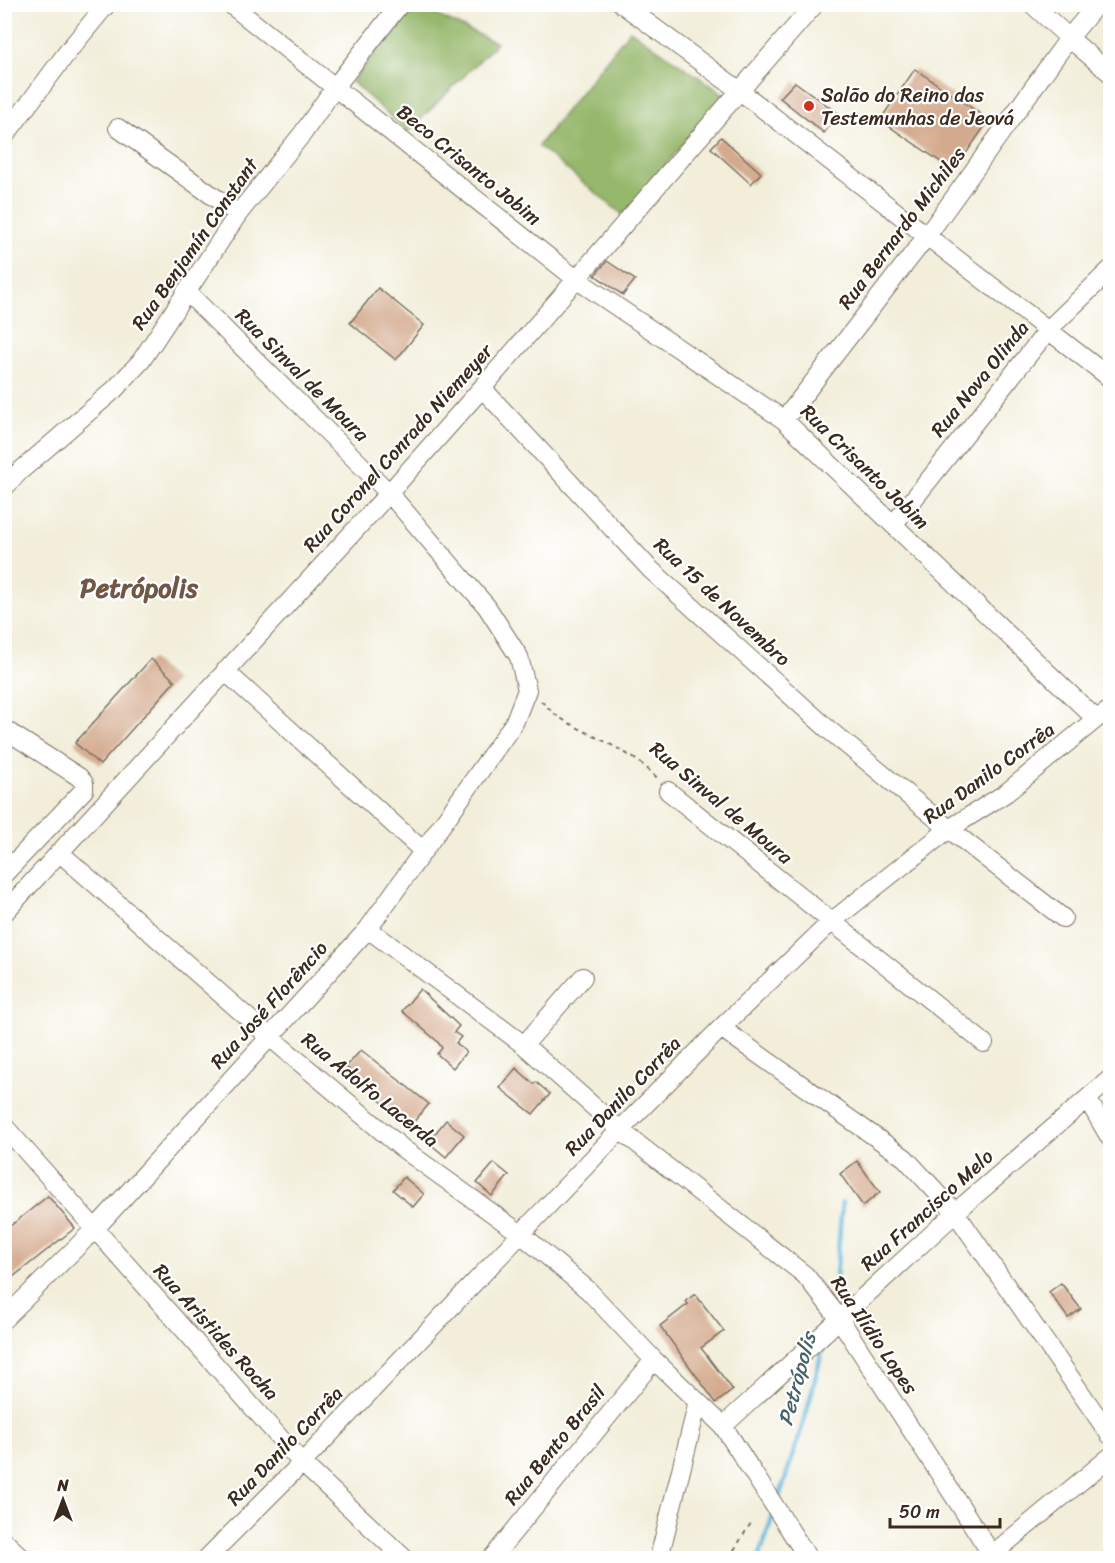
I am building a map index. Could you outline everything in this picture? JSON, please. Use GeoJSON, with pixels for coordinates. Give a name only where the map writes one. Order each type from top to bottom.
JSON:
{"type":"FeatureCollection","features":[{"type":"Feature","properties":{"kind":"street"},"geometry":{"type":"LineString","coordinates":[[4,137],[69,50],[107,4]]}},
{"type":"Feature","properties":{"kind":"street"},"geometry":{"type":"LineString","coordinates":[[230,4],[335,87]]}},
{"type":"Feature","properties":{"kind":"street","name":"Rua Benjamín Constant"},"geometry":{"type":"LineString","coordinates":[[4,488],[19,472],[115,389],[141,361],[238,214],[400,4]]}},
{"type":"Feature","properties":{"kind":"street"},"geometry":{"type":"LineString","coordinates":[[622,4],[740,91],[1110,378]]}},
{"type":"Feature","properties":{"kind":"street","name":"Rua Coronel Conrado Niemeyer"},"geometry":{"type":"LineString","coordinates":[[4,913],[389,493],[815,4]]}},
{"type":"Feature","properties":{"kind":"street"},"geometry":{"type":"LineString","coordinates":[[1032,4],[1110,73]]}},
{"type":"Feature","properties":{"kind":"street","name":"Rua Bernardo Michiles"},"geometry":{"type":"LineString","coordinates":[[784,420],[926,237],[1069,38],[1097,4]]}},
{"type":"Feature","properties":{"kind":"street","name":"Beco Crisanto Jobim"},"geometry":{"type":"LineString","coordinates":[[335,87],[576,279]]}},
{"type":"Feature","properties":{"kind":"street"},"geometry":{"type":"LineString","coordinates":[[118,128],[238,214]]}},
{"type":"Feature","properties":{"kind":"street","name":"Rua Nova Olinda"},"geometry":{"type":"LineString","coordinates":[[893,525],[1049,329],[1110,270]]}},
{"type":"Feature","properties":{"kind":"street","name":"Rua Crisanto Jobim"},"geometry":{"type":"LineString","coordinates":[[576,279],[784,420],[893,525],[1103,715]]}},
{"type":"Feature","properties":{"kind":"street","name":"Rua Sinval de Moura"},"geometry":{"type":"LineString","coordinates":[[186,291],[389,493],[487,607],[519,657],[527,690]]}},
{"type":"Feature","properties":{"kind":"street","name":"Rua 15 de Novembro"},"geometry":{"type":"LineString","coordinates":[[482,388],[650,569],[829,730],[949,829],[1063,918]]}},
{"type":"Feature","properties":{"kind":"street"},"geometry":{"type":"LineString","coordinates":[[4,460],[19,472]]}},
{"type":"Feature","properties":{"kind":"street"},"geometry":{"type":"LineString","coordinates":[[225,671],[422,850]]}},
{"type":"Feature","properties":{"kind":"street","name":"Rua José Florêncio"},"geometry":{"type":"LineString","coordinates":[[4,1319],[94,1230],[368,929],[514,723],[527,690]]}},
{"type":"Feature","properties":{"kind":"street","name":"Rua Danilo Corrêa"},"geometry":{"type":"LineString","coordinates":[[207,1558],[302,1463],[621,1130],[831,922],[949,829],[1006,793],[1103,715]]}},
{"type":"Feature","properties":{"kind":"street"},"geometry":{"type":"LineString","coordinates":[[4,729],[79,777],[84,783],[84,790],[4,874]]}},
{"type":"Feature","properties":{"kind":"street","name":"Rua Sinval de Moura"},"geometry":{"type":"LineString","coordinates":[[668,791],[984,1043]]}},
{"type":"Feature","properties":{"kind":"street","name":"Rua Adolfo Lacerda"},"geometry":{"type":"LineString","coordinates":[[59,852],[271,1038],[402,1148],[521,1234],[588,1290],[654,1360],[723,1426],[808,1558]]}},
{"type":"Feature","properties":{"kind":"street","name":"Rua Ilídio Lopes"},"geometry":{"type":"LineString","coordinates":[[368,929],[524,1045],[621,1130],[798,1269],[839,1318],[991,1557]]}},
{"type":"Feature","properties":{"kind":"street"},"geometry":{"type":"LineString","coordinates":[[524,1045],[583,977]]}},
{"type":"Feature","properties":{"kind":"street"},"geometry":{"type":"LineString","coordinates":[[721,1029],[905,1158],[955,1212],[1110,1436]]}},
{"type":"Feature","properties":{"kind":"street","name":"Rua Francisco Melo"},"geometry":{"type":"LineString","coordinates":[[723,1426],[955,1212],[1110,1079]]}},
{"type":"Feature","properties":{"kind":"street"},"geometry":{"type":"LineString","coordinates":[[1088,1100],[1110,1137]]}},
{"type":"Feature","properties":{"kind":"street","name":"Rua Aristides Rocha"},"geometry":{"type":"LineString","coordinates":[[4,1126],[302,1463],[404,1558]]}},
{"type":"Feature","properties":{"kind":"street","name":"Rua Bento Brasil"},"geometry":{"type":"LineString","coordinates":[[492,1558],[654,1360]]}},
{"type":"Feature","properties":{"kind":"street"},"geometry":{"type":"LineString","coordinates":[[659,1558],[698,1402]]}},
{"type":"Feature","properties":{"kind":"street"},"geometry":{"type":"LineString","coordinates":[[991,1557],[1110,1457]]}},
{"type":"Feature","properties":{"kind":"street"},"geometry":{"type":"LineString","coordinates":[[4,1541],[22,1558]]}},
{"type":"Feature","properties":{"kind":"path","name":"Rua Sinval de Moura"},"geometry":{"type":"LineString","coordinates":[[527,690],[560,718],[649,769],[668,791]]}},
{"type":"Feature","properties":{"kind":"path"},"geometry":{"type":"LineString","coordinates":[[729,1558],[752,1523]]}},
{"type":"Feature","properties":{"kind":"green space"},"geometry":{"type":"Polygon","coordinates":[[[411,5],[497,43],[408,132],[352,82],[411,5]]]}},
{"type":"Feature","properties":{"kind":"green space"},"geometry":{"type":"Polygon","coordinates":[[[630,30],[725,95],[623,215],[538,146],[630,30]]]}},
{"type":"Feature","properties":{"kind":"building"},"geometry":{"type":"Polygon","coordinates":[[[915,69],[989,120],[954,171],[880,120],[915,69]]]}},
{"type":"Feature","properties":{"kind":"building","name":"Salão do Reino das Testemunhas de Jeová"},"geometry":{"type":"Polygon","coordinates":[[[795,82],[839,114],[824,133],[780,98],[795,82]]]}},
{"type":"Feature","properties":{"kind":"building"},"geometry":{"type":"Polygon","coordinates":[[[721,137],[761,173],[751,184],[711,148],[721,137]]]}},
{"type":"Feature","properties":{"kind":"building"},"geometry":{"type":"Polygon","coordinates":[[[607,261],[635,280],[623,295],[595,275],[607,261]]]}},
{"type":"Feature","properties":{"kind":"building"},"geometry":{"type":"Polygon","coordinates":[[[378,288],[424,325],[396,360],[350,323],[378,288]]]}},
{"type":"Feature","properties":{"kind":"building"},"geometry":{"type":"Polygon","coordinates":[[[151,659],[175,681],[100,765],[75,743],[151,659]]]}},
{"type":"Feature","properties":{"kind":"building"},"geometry":{"type":"Polygon","coordinates":[[[420,989],[459,1026],[454,1032],[461,1037],[456,1043],[466,1052],[453,1068],[437,1054],[442,1048],[437,1041],[402,1011],[420,989]]]}},
{"type":"Feature","properties":{"kind":"building"},"geometry":{"type":"Polygon","coordinates":[[[361,1050],[429,1104],[411,1125],[372,1094],[375,1092],[346,1067],[361,1050]]]}},
{"type":"Feature","properties":{"kind":"building"},"geometry":{"type":"Polygon","coordinates":[[[516,1068],[550,1094],[533,1114],[500,1088],[516,1068]]]}},
{"type":"Feature","properties":{"kind":"building"},"geometry":{"type":"Polygon","coordinates":[[[446,1120],[464,1135],[446,1157],[428,1142],[446,1120]]]}},
{"type":"Feature","properties":{"kind":"building"},"geometry":{"type":"Polygon","coordinates":[[[857,1161],[880,1192],[863,1206],[840,1174],[857,1161]]]}},
{"type":"Feature","properties":{"kind":"building"},"geometry":{"type":"Polygon","coordinates":[[[494,1163],[509,1175],[492,1196],[477,1183],[494,1163]]]}},
{"type":"Feature","properties":{"kind":"building"},"geometry":{"type":"Polygon","coordinates":[[[404,1177],[424,1194],[413,1207],[393,1190],[404,1177]]]}},
{"type":"Feature","properties":{"kind":"building"},"geometry":{"type":"Polygon","coordinates":[[[48,1196],[75,1228],[4,1284],[4,1231],[48,1196]]]}},
{"type":"Feature","properties":{"kind":"building"},"geometry":{"type":"Polygon","coordinates":[[[1061,1283],[1081,1309],[1068,1318],[1049,1292],[1061,1283]]]}},
{"type":"Feature","properties":{"kind":"building"},"geometry":{"type":"Polygon","coordinates":[[[695,1294],[724,1331],[701,1348],[733,1390],[716,1403],[660,1326],[688,1304],[686,1301],[695,1294]]]}},
{"type":"Feature","properties":{"kind":"waterway","name":"Petrópolis"},"geometry":{"type":"LineString","coordinates":[[834,1302],[842,1203]]}},
{"type":"Feature","properties":{"kind":"waterway","name":"Petrópolis"},"geometry":{"type":"LineString","coordinates":[[778,1501],[807,1411],[824,1343]]}},
{"type":"Feature","properties":{"kind":"waterway","name":"Petrópolis"},"geometry":{"type":"LineString","coordinates":[[759,1558],[773,1515]]}},
{"type":"Feature","properties":{"kind":"place","name":"Salão do Reino das Testemunhas de Jeová"},"geometry":{"type":"Point","coordinates":[809,106]}},
{"type":"Feature","properties":{"kind":"district","name":"Petrópolis"},"geometry":{"type":"Point","coordinates":[139,588]}}]}
